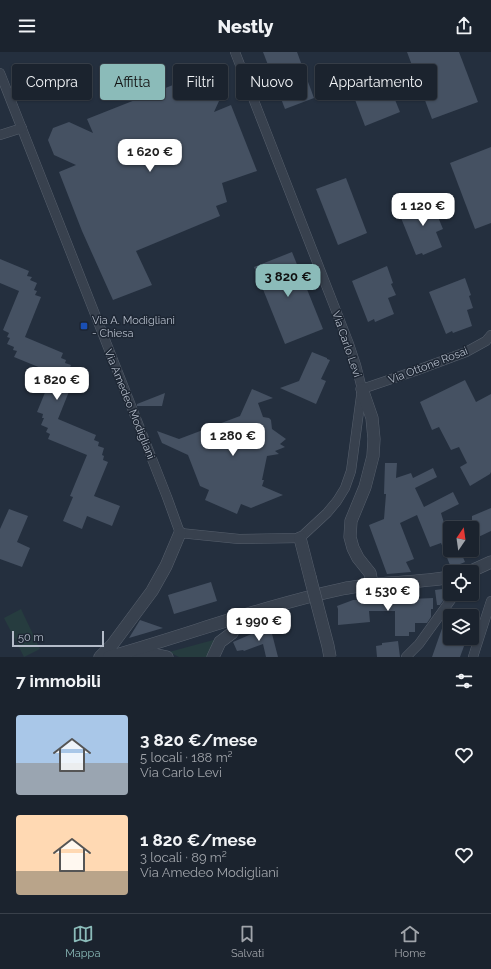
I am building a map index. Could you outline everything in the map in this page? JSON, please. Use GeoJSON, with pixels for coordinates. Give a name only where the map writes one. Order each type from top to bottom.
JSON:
{"type":"FeatureCollection","features":[{"type":"Feature","properties":{"kind":"street","name":"Via Carlo Levi"},"geometry":{"type":"LineString","coordinates":[[235,52],[349,344],[362,389],[357,434],[349,480],[334,505],[300,538]]}},
{"type":"Feature","properties":{"kind":"street","name":"Via Amedeo Modigliani"},"geometry":{"type":"LineString","coordinates":[[0,73],[180,533]]}},
{"type":"Feature","properties":{"kind":"street"},"geometry":{"type":"LineString","coordinates":[[0,135],[22,128]]}},
{"type":"Feature","properties":{"kind":"street","name":"Via Ottone Rosai"},"geometry":{"type":"LineString","coordinates":[[362,389],[466,352],[486,341],[491,334]]}},
{"type":"Feature","properties":{"kind":"street"},"geometry":{"type":"LineString","coordinates":[[362,389],[372,418],[374,439],[373,456],[365,487],[351,521],[350,536],[353,548],[358,558],[370,573],[372,584]]}},
{"type":"Feature","properties":{"kind":"street"},"geometry":{"type":"LineString","coordinates":[[100,657],[112,645],[152,591],[166,566],[180,533],[239,539],[300,538],[330,657]]}},
{"type":"Feature","properties":{"kind":"street"},"geometry":{"type":"LineString","coordinates":[[479,567],[491,562]]}},
{"type":"Feature","properties":{"kind":"street"},"geometry":{"type":"LineString","coordinates":[[109,657],[342,589],[372,584],[443,578]]}},
{"type":"Feature","properties":{"kind":"street"},"geometry":{"type":"LineString","coordinates":[[406,657],[418,644],[450,601]]}},
{"type":"Feature","properties":{"kind":"street"},"geometry":{"type":"LineString","coordinates":[[473,657],[491,601]]}},
{"type":"Feature","properties":{"kind":"street"},"geometry":{"type":"LineString","coordinates":[[213,657],[220,642],[232,633],[239,618]]}},
{"type":"Feature","properties":{"kind":"street"},"geometry":{"type":"LineString","coordinates":[[126,652],[153,654],[167,657]]}},
{"type":"Feature","properties":{"kind":"green space"},"geometry":{"type":"Polygon","coordinates":[[[21,609],[40,649],[24,657],[4,618],[21,609]]]}},
{"type":"Feature","properties":{"kind":"green space"},"geometry":{"type":"Polygon","coordinates":[[[217,639],[207,657],[179,657],[169,652],[217,639]]]}},
{"type":"Feature","properties":{"kind":"building"},"geometry":{"type":"Polygon","coordinates":[[[263,52],[297,52],[301,64],[268,64],[263,52]]]}},
{"type":"Feature","properties":{"kind":"building"},"geometry":{"type":"Polygon","coordinates":[[[407,52],[459,52],[478,102],[432,119],[425,100],[437,100],[437,64],[411,64],[407,52]]]}},
{"type":"Feature","properties":{"kind":"building"},"geometry":{"type":"Polygon","coordinates":[[[307,79],[314,98],[285,109],[282,100],[307,100],[307,79]]]}},
{"type":"Feature","properties":{"kind":"building"},"geometry":{"type":"Polygon","coordinates":[[[173,85],[173,100],[219,100],[214,112],[231,105],[257,171],[222,183],[227,202],[216,206],[220,216],[136,251],[152,285],[113,300],[82,231],[59,172],[76,165],[54,155],[48,140],[53,128],[69,122],[93,133],[87,119],[135,100],[165,100],[165,88],[173,85]]]}},
{"type":"Feature","properties":{"kind":"building"},"geometry":{"type":"Polygon","coordinates":[[[355,100],[395,100],[400,112],[365,126],[355,100]]]}},
{"type":"Feature","properties":{"kind":"building"},"geometry":{"type":"Polygon","coordinates":[[[491,147],[491,223],[475,229],[450,163],[491,147]]]}},
{"type":"Feature","properties":{"kind":"building"},"geometry":{"type":"Polygon","coordinates":[[[346,178],[367,233],[338,245],[316,189],[346,178]]]}},
{"type":"Feature","properties":{"kind":"building"},"geometry":{"type":"Polygon","coordinates":[[[434,200],[441,216],[438,217],[443,229],[436,232],[442,247],[423,255],[422,253],[416,255],[399,213],[434,200]]]}},
{"type":"Feature","properties":{"kind":"building"},"geometry":{"type":"Polygon","coordinates":[[[292,252],[323,329],[285,344],[254,267],[292,252]]]}},
{"type":"Feature","properties":{"kind":"building"},"geometry":{"type":"Polygon","coordinates":[[[0,259],[29,271],[27,276],[32,277],[30,280],[37,283],[34,290],[37,291],[35,295],[41,297],[25,337],[63,353],[61,358],[66,360],[65,363],[71,365],[68,373],[70,373],[69,377],[74,379],[58,419],[96,435],[94,440],[99,442],[98,446],[104,448],[102,455],[104,456],[103,460],[108,462],[94,496],[120,506],[112,526],[87,516],[82,529],[63,521],[73,497],[70,496],[87,455],[48,439],[50,434],[46,432],[48,428],[41,425],[44,418],[42,418],[43,414],[37,412],[53,373],[14,357],[17,351],[13,350],[14,347],[7,344],[10,338],[7,337],[9,333],[3,330],[19,291],[0,283],[0,259]]]}},
{"type":"Feature","properties":{"kind":"building"},"geometry":{"type":"Polygon","coordinates":[[[387,266],[393,283],[391,284],[396,295],[388,298],[394,314],[375,322],[374,319],[368,322],[352,281],[387,266]]]}},
{"type":"Feature","properties":{"kind":"building"},"geometry":{"type":"Polygon","coordinates":[[[465,278],[471,295],[469,296],[473,308],[467,310],[472,326],[446,334],[429,292],[465,278]]]}},
{"type":"Feature","properties":{"kind":"building"},"geometry":{"type":"Polygon","coordinates":[[[312,352],[330,360],[321,379],[326,381],[316,404],[280,388],[299,381],[312,352]]]}},
{"type":"Feature","properties":{"kind":"building"},"geometry":{"type":"Polygon","coordinates":[[[465,380],[476,402],[491,394],[491,472],[470,486],[460,467],[467,463],[459,447],[451,450],[439,427],[432,430],[420,402],[465,380]]]}},
{"type":"Feature","properties":{"kind":"building"},"geometry":{"type":"Polygon","coordinates":[[[252,389],[273,398],[258,403],[263,417],[271,420],[272,429],[286,439],[280,444],[285,447],[275,451],[279,454],[267,456],[262,480],[264,480],[262,486],[283,495],[251,508],[241,504],[237,514],[205,500],[209,490],[200,486],[188,455],[162,443],[157,431],[179,439],[240,416],[252,389]]]}},
{"type":"Feature","properties":{"kind":"building"},"geometry":{"type":"Polygon","coordinates":[[[165,393],[162,406],[137,406],[137,404],[165,393]]]}},
{"type":"Feature","properties":{"kind":"building"},"geometry":{"type":"Polygon","coordinates":[[[385,463],[397,463],[396,478],[411,473],[413,478],[433,468],[437,477],[415,488],[424,507],[453,492],[459,504],[441,513],[443,521],[443,548],[441,543],[430,547],[417,515],[400,523],[414,559],[406,562],[411,572],[387,574],[369,525],[384,519],[386,494],[384,494],[385,463]]]}},
{"type":"Feature","properties":{"kind":"building"},"geometry":{"type":"Polygon","coordinates":[[[491,508],[491,531],[479,537],[479,521],[472,521],[472,516],[491,508]]]}},
{"type":"Feature","properties":{"kind":"building"},"geometry":{"type":"Polygon","coordinates":[[[9,509],[28,516],[17,542],[30,548],[22,567],[0,559],[0,529],[9,509]]]}},
{"type":"Feature","properties":{"kind":"building"},"geometry":{"type":"Polygon","coordinates":[[[447,557],[463,557],[465,562],[458,565],[450,565],[447,557]]]}},
{"type":"Feature","properties":{"kind":"building"},"geometry":{"type":"Polygon","coordinates":[[[211,582],[217,601],[174,614],[168,595],[211,582]]]}},
{"type":"Feature","properties":{"kind":"building"},"geometry":{"type":"Polygon","coordinates":[[[443,589],[443,601],[440,605],[437,605],[435,590],[443,589]]]}},
{"type":"Feature","properties":{"kind":"building"},"geometry":{"type":"Polygon","coordinates":[[[389,598],[389,600],[433,598],[431,617],[427,623],[415,623],[415,632],[409,632],[409,636],[395,636],[395,611],[369,611],[370,622],[338,625],[337,606],[353,600],[389,598]]]}},
{"type":"Feature","properties":{"kind":"building"},"geometry":{"type":"Polygon","coordinates":[[[140,620],[163,628],[129,638],[140,620]]]}},
{"type":"Feature","properties":{"kind":"building"},"geometry":{"type":"Polygon","coordinates":[[[270,626],[278,657],[266,657],[263,644],[244,651],[237,651],[233,642],[270,626]]]}},
{"type":"Feature","properties":{"kind":"building"},"geometry":{"type":"Polygon","coordinates":[[[443,626],[443,645],[464,645],[460,657],[432,657],[443,626]]]}},
{"type":"Feature","properties":{"kind":"building"},"geometry":{"type":"Polygon","coordinates":[[[398,641],[400,657],[377,657],[376,646],[382,645],[382,643],[398,641]]]}},
{"type":"Feature","properties":{"kind":"place","name":"Via A. Modigliani - Chiesa"},"geometry":{"type":"Point","coordinates":[84,326]}}]}
